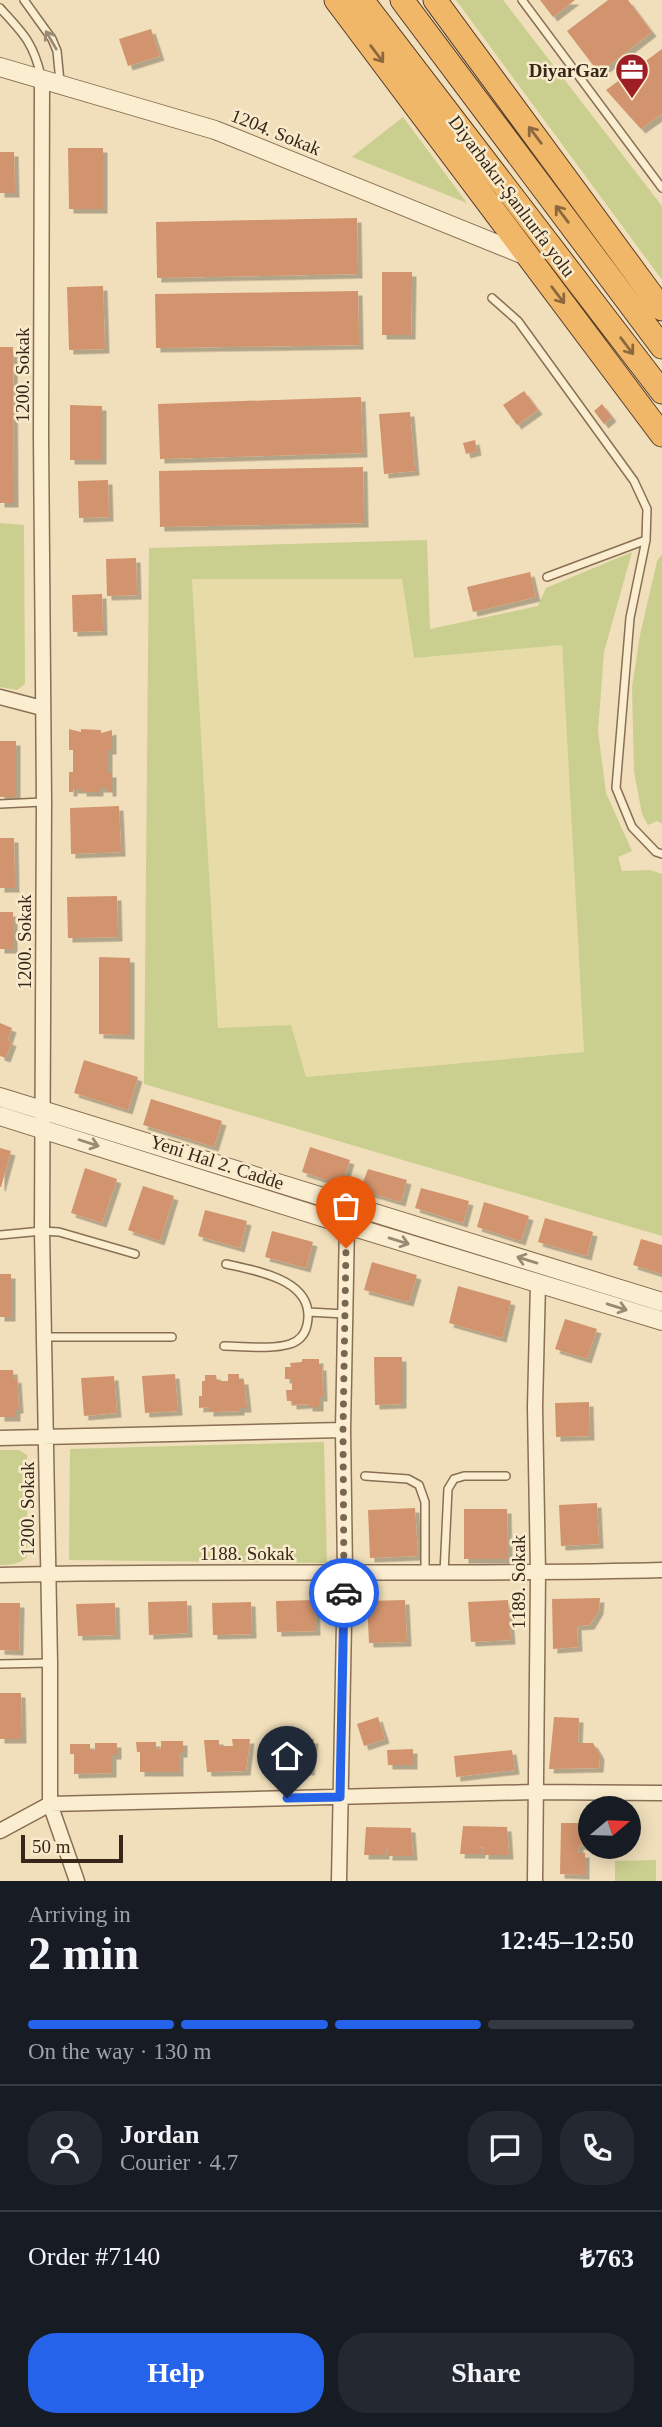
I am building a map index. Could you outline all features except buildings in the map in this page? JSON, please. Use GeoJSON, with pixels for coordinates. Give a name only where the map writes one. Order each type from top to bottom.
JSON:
{"type":"FeatureCollection","features":[{"type":"Feature","properties":{"kind":"highway"},"geometry":{"type":"LineString","coordinates":[[336,0],[662,435]]}},
{"type":"Feature","properties":{"kind":"highway","name":"Diyarbakır-Şanlıurfa yolu"},"geometry":{"type":"LineString","coordinates":[[362,0],[662,392]]}},
{"type":"Feature","properties":{"kind":"highway","name":"Diyarbakır-Şanlıurfa yolu"},"geometry":{"type":"LineString","coordinates":[[402,0],[662,347]]}},
{"type":"Feature","properties":{"kind":"highway"},"geometry":{"type":"LineString","coordinates":[[435,0],[662,309]]}},
{"type":"Feature","properties":{"kind":"street","name":"1204. Sokak"},"geometry":{"type":"LineString","coordinates":[[0,67],[215,130],[529,257]]}},
{"type":"Feature","properties":{"kind":"street","name":"1200. Sokak"},"geometry":{"type":"LineString","coordinates":[[42,80],[42,1231],[50,1804],[77,1881]]}},
{"type":"Feature","properties":{"kind":"street"},"geometry":{"type":"LineString","coordinates":[[0,697],[42,708]]}},
{"type":"Feature","properties":{"kind":"street"},"geometry":{"type":"LineString","coordinates":[[0,1097],[662,1302]]}},
{"type":"Feature","properties":{"kind":"street","name":"Yeni Hal 2. Cadde"},"geometry":{"type":"LineString","coordinates":[[0,1116],[662,1321]]}},
{"type":"Feature","properties":{"kind":"street"},"geometry":{"type":"LineString","coordinates":[[339,1881],[345,1572],[343,1430],[347,1225]]}},
{"type":"Feature","properties":{"kind":"street","name":"1189. Sokak"},"geometry":{"type":"LineString","coordinates":[[535,1881],[538,1573],[535,1407],[538,1283]]}},
{"type":"Feature","properties":{"kind":"street"},"geometry":{"type":"LineString","coordinates":[[0,1438],[343,1430]]}},
{"type":"Feature","properties":{"kind":"street","name":"1188. Sokak"},"geometry":{"type":"LineString","coordinates":[[0,1574],[538,1573],[662,1570]]}},
{"type":"Feature","properties":{"kind":"street"},"geometry":{"type":"LineString","coordinates":[[0,1831],[50,1804],[534,1792],[662,1793]]}},
{"type":"Feature","properties":{"kind":"lane"},"geometry":{"type":"LineString","coordinates":[[24,0],[52,39],[57,51],[60,86]]}},
{"type":"Feature","properties":{"kind":"lane"},"geometry":{"type":"LineString","coordinates":[[522,0],[662,188]]}},
{"type":"Feature","properties":{"kind":"lane"},"geometry":{"type":"LineString","coordinates":[[0,8],[27,38],[35,54],[42,80]]}},
{"type":"Feature","properties":{"kind":"lane"},"geometry":{"type":"LineString","coordinates":[[492,298],[518,321],[634,481],[647,509],[646,540],[630,618],[616,788],[632,827],[656,852],[662,854]]}},
{"type":"Feature","properties":{"kind":"lane"},"geometry":{"type":"LineString","coordinates":[[547,577],[646,540]]}},
{"type":"Feature","properties":{"kind":"lane"},"geometry":{"type":"LineString","coordinates":[[0,804],[44,802]]}},
{"type":"Feature","properties":{"kind":"lane"},"geometry":{"type":"LineString","coordinates":[[0,1235],[59,1232],[135,1254]]}},
{"type":"Feature","properties":{"kind":"lane"},"geometry":{"type":"LineString","coordinates":[[225,1346],[291,1344],[303,1337],[308,1312],[303,1298],[272,1274],[226,1264]]}},
{"type":"Feature","properties":{"kind":"lane"},"geometry":{"type":"LineString","coordinates":[[308,1312],[345,1314]]}},
{"type":"Feature","properties":{"kind":"lane"},"geometry":{"type":"LineString","coordinates":[[44,1337],[172,1338]]}},
{"type":"Feature","properties":{"kind":"lane"},"geometry":{"type":"LineString","coordinates":[[365,1476],[408,1479],[418,1485],[425,1502],[425,1573]]}},
{"type":"Feature","properties":{"kind":"lane"},"geometry":{"type":"LineString","coordinates":[[444,1573],[448,1489],[454,1479],[464,1476],[506,1476]]}},
{"type":"Feature","properties":{"kind":"lane"},"geometry":{"type":"LineString","coordinates":[[0,1664],[50,1663]]}},
{"type":"Feature","properties":{"kind":"shaded area"},"geometry":{"type":"Polygon","coordinates":[[[192,578],[402,579],[414,658],[562,644],[584,1052],[305,1077],[218,1029],[192,578]]]}},
{"type":"Feature","properties":{"kind":"green space"},"geometry":{"type":"Polygon","coordinates":[[[456,0],[503,0],[662,206],[662,280],[456,0]]]}},
{"type":"Feature","properties":{"kind":"green space"},"geometry":{"type":"Polygon","coordinates":[[[403,117],[467,203],[352,157],[403,117]]]}},
{"type":"Feature","properties":{"kind":"green space"},"geometry":{"type":"Polygon","coordinates":[[[0,523],[24,525],[25,684],[17,690],[0,687],[0,523]]]}},
{"type":"Feature","properties":{"kind":"green space"},"geometry":{"type":"Polygon","coordinates":[[[427,540],[430,629],[538,606],[546,588],[632,552],[604,652],[598,731],[606,793],[632,851],[618,857],[622,871],[650,870],[662,874],[662,1236],[144,1084],[149,548],[427,540]],[[192,579],[218,1028],[291,1025],[306,1077],[584,1052],[562,645],[414,658],[402,579],[192,579]]]}},
{"type":"Feature","properties":{"kind":"green space"},"geometry":{"type":"Polygon","coordinates":[[[662,554],[662,824],[657,821],[648,825],[642,814],[634,772],[632,687],[640,635],[657,561],[662,554]]]}},
{"type":"Feature","properties":{"kind":"green space"},"geometry":{"type":"Polygon","coordinates":[[[324,1442],[327,1563],[69,1560],[70,1449],[324,1442]]]}},
{"type":"Feature","properties":{"kind":"green space"},"geometry":{"type":"Polygon","coordinates":[[[0,1450],[19,1450],[27,1455],[27,1557],[18,1563],[4,1565],[0,1565],[0,1450]]]}},
{"type":"Feature","properties":{"kind":"green space"},"geometry":{"type":"Polygon","coordinates":[[[656,1860],[656,1881],[615,1881],[615,1861],[656,1860]]]}},
{"type":"Feature","properties":{"kind":"way so far"},"geometry":{"type":"LineString","coordinates":[[344,1593],[346,1248]]}},
{"type":"Feature","properties":{"kind":"place","name":"DiyarGaz"},"geometry":{"type":"Point","coordinates":[632,100]}},
{"type":"Feature","properties":{"kind":"route"},"geometry":{"type":"LineString","coordinates":[[287,1798],[340,1797],[344,1593]]}}]}
